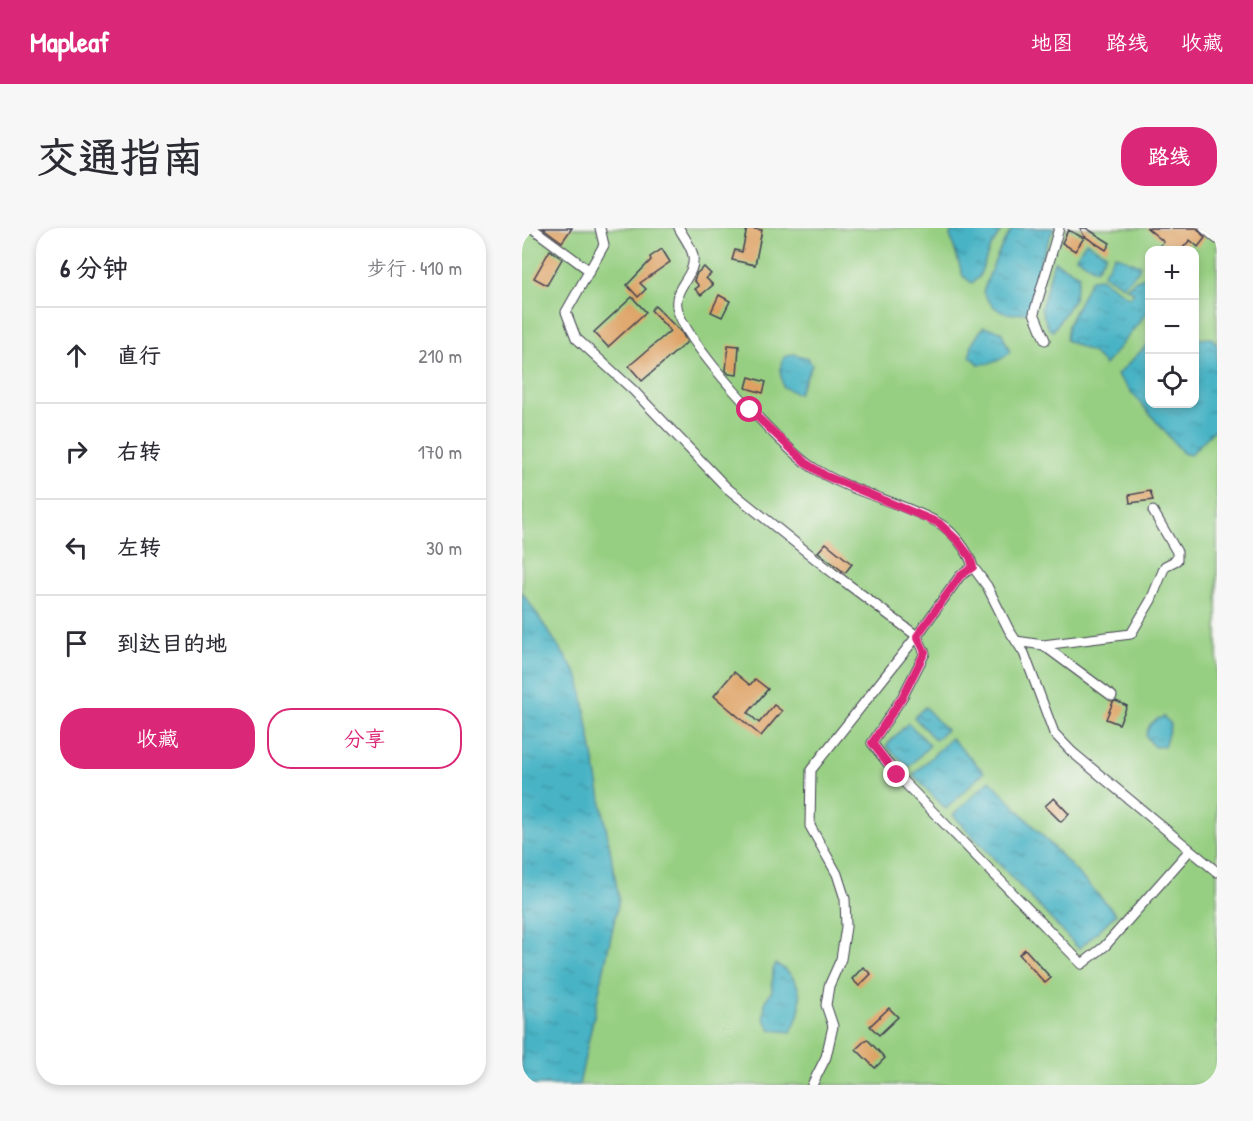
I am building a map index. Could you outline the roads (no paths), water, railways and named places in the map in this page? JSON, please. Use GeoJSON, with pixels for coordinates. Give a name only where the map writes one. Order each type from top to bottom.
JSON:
{"type":"FeatureCollection","features":[{"type":"Feature","properties":{"kind":"street"},"geometry":{"type":"LineString","coordinates":[[532,228],[590,271]]}},
{"type":"Feature","properties":{"kind":"street"},"geometry":{"type":"LineString","coordinates":[[600,228],[604,245],[566,312],[576,338],[633,390],[727,488],[833,573],[917,636],[925,652],[903,696],[872,743],[905,783],[1082,964],[1105,946],[1190,849]]}},
{"type":"Feature","properties":{"kind":"street"},"geometry":{"type":"LineString","coordinates":[[679,228],[689,244],[693,256],[693,269],[683,282],[676,297],[677,309],[683,325],[724,380],[750,410],[807,464],[826,476],[939,523],[958,541],[970,557],[973,567],[987,586],[1024,653],[1054,733],[1072,753],[1217,872]]}},
{"type":"Feature","properties":{"kind":"street"},"geometry":{"type":"LineString","coordinates":[[1045,340],[1034,313],[1059,228]]}},
{"type":"Feature","properties":{"kind":"street"},"geometry":{"type":"LineString","coordinates":[[1204,228],[1217,239]]}},
{"type":"Feature","properties":{"kind":"street"},"geometry":{"type":"LineString","coordinates":[[1016,641],[1043,645],[1131,634],[1151,600],[1165,566],[1177,560],[1177,552],[1153,511]]}},
{"type":"Feature","properties":{"kind":"street"},"geometry":{"type":"LineString","coordinates":[[812,1085],[826,1058],[832,1026],[826,1005],[829,986],[841,959],[846,927],[845,899],[837,874],[810,826],[811,771],[917,636],[960,576],[973,567]]}},
{"type":"Feature","properties":{"kind":"street"},"geometry":{"type":"LineString","coordinates":[[1043,645],[1112,696]]}},
{"type":"Feature","properties":{"kind":"water"},"geometry":{"type":"Polygon","coordinates":[[[954,228],[1003,228],[990,248],[979,277],[972,283],[963,276],[950,235],[954,228]]]}},
{"type":"Feature","properties":{"kind":"water"},"geometry":{"type":"Polygon","coordinates":[[[1013,228],[1054,228],[1041,258],[1028,312],[1013,314],[996,308],[983,292],[999,251],[1013,228]]]}},
{"type":"Feature","properties":{"kind":"water"},"geometry":{"type":"Polygon","coordinates":[[[1086,242],[1106,254],[1096,270],[1076,257],[1086,242]]]}},
{"type":"Feature","properties":{"kind":"water"},"geometry":{"type":"Polygon","coordinates":[[[1115,255],[1140,265],[1138,271],[1123,286],[1103,274],[1115,255]]]}},
{"type":"Feature","properties":{"kind":"water"},"geometry":{"type":"Polygon","coordinates":[[[1054,261],[1079,275],[1074,299],[1053,331],[1049,329],[1041,309],[1054,261]]]}},
{"type":"Feature","properties":{"kind":"water"},"geometry":{"type":"Polygon","coordinates":[[[1145,277],[1145,315],[1105,365],[1093,353],[1066,340],[1068,325],[1091,279],[1101,278],[1130,298],[1134,292],[1126,288],[1134,281],[1145,277]]]}},
{"type":"Feature","properties":{"kind":"water"},"geometry":{"type":"Polygon","coordinates":[[[983,327],[1001,331],[1010,352],[996,361],[979,364],[970,356],[972,344],[983,327]]]}},
{"type":"Feature","properties":{"kind":"water"},"geometry":{"type":"Polygon","coordinates":[[[1212,338],[1217,345],[1217,427],[1190,455],[1183,453],[1117,375],[1145,347],[1145,408],[1199,408],[1199,339],[1212,338]]]}},
{"type":"Feature","properties":{"kind":"water"},"geometry":{"type":"Polygon","coordinates":[[[793,354],[808,358],[812,365],[798,394],[783,387],[780,370],[784,357],[793,354]]]}},
{"type":"Feature","properties":{"kind":"water"},"geometry":{"type":"Polygon","coordinates":[[[522,592],[579,677],[619,899],[579,1085],[522,1085],[522,592]]]}},
{"type":"Feature","properties":{"kind":"water"},"geometry":{"type":"Polygon","coordinates":[[[925,707],[946,730],[935,740],[914,717],[925,707]]]}},
{"type":"Feature","properties":{"kind":"water"},"geometry":{"type":"Polygon","coordinates":[[[1164,717],[1171,724],[1164,746],[1154,747],[1146,736],[1149,726],[1164,717]]]}},
{"type":"Feature","properties":{"kind":"water"},"geometry":{"type":"Polygon","coordinates":[[[908,723],[930,745],[909,767],[886,746],[908,723]]]}},
{"type":"Feature","properties":{"kind":"water"},"geometry":{"type":"Polygon","coordinates":[[[951,738],[984,772],[946,809],[913,775],[951,738]]]}},
{"type":"Feature","properties":{"kind":"water"},"geometry":{"type":"Polygon","coordinates":[[[990,780],[1116,914],[1079,949],[953,815],[990,780]]]}},
{"type":"Feature","properties":{"kind":"water"},"geometry":{"type":"Polygon","coordinates":[[[776,964],[793,977],[800,994],[799,1013],[791,1032],[771,1030],[764,1018],[765,1001],[772,991],[773,970],[776,964]]]}}]}
